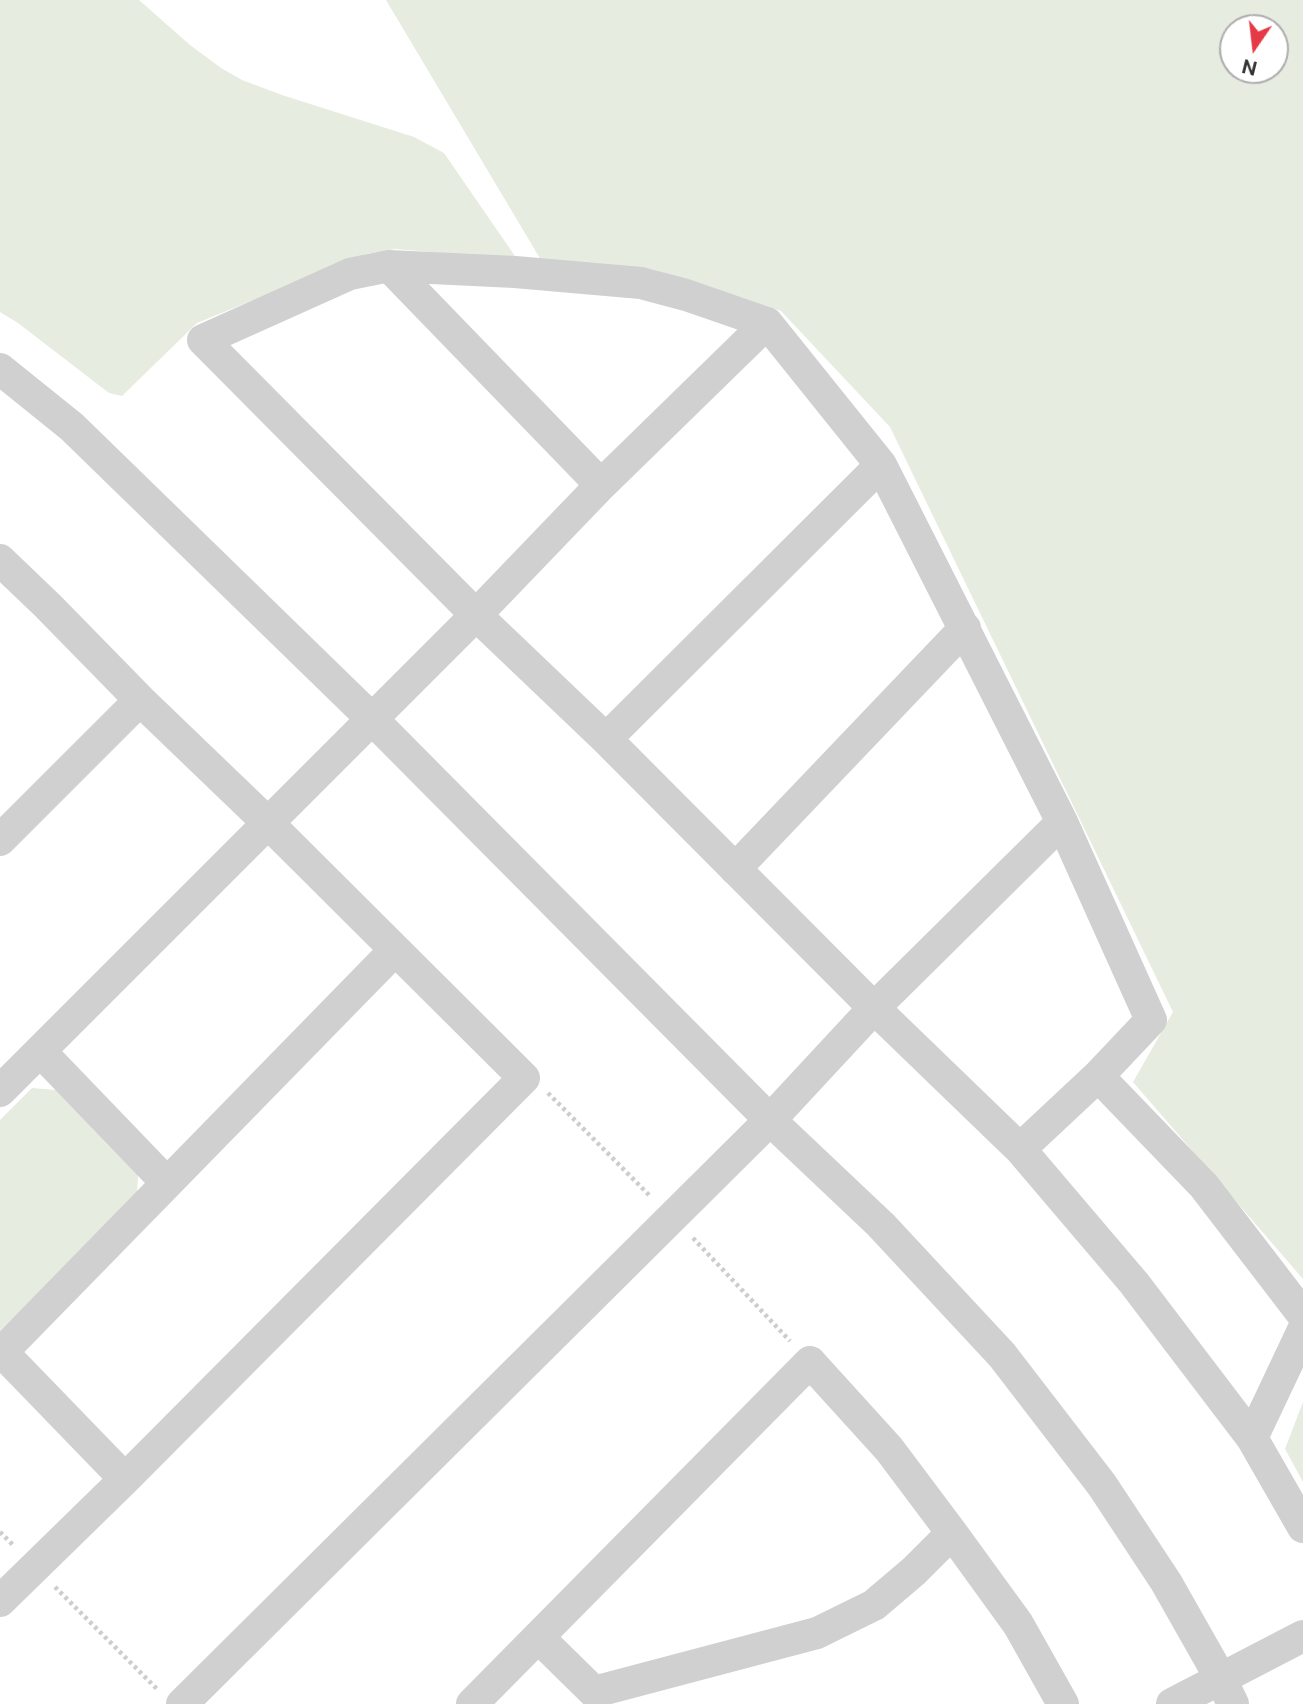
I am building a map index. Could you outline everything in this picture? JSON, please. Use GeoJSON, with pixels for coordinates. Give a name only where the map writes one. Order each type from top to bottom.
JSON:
{"type":"FeatureCollection","features":[{"type":"Feature","properties":{"kind":"street"},"geometry":{"type":"LineString","coordinates":[[389,266],[601,485]]}},
{"type":"Feature","properties":{"kind":"street"},"geometry":{"type":"LineString","coordinates":[[1020,1149],[1098,1076],[1151,1020],[1062,822],[881,465],[767,323],[686,295],[641,283],[515,272],[389,266],[350,274],[203,340],[476,615],[606,739],[874,1008],[1020,1149],[1134,1283],[1252,1438],[1303,1527]]}},
{"type":"Feature","properties":{"kind":"street"},"geometry":{"type":"LineString","coordinates":[[0,1091],[476,615],[601,485],[767,323]]}},
{"type":"Feature","properties":{"kind":"street"},"geometry":{"type":"LineString","coordinates":[[0,369],[72,427],[371,719],[770,1120],[881,1225],[1002,1355],[1102,1485],[1166,1582],[1227,1691]]}},
{"type":"Feature","properties":{"kind":"street"},"geometry":{"type":"LineString","coordinates":[[606,739],[881,465]]}},
{"type":"Feature","properties":{"kind":"street"},"geometry":{"type":"LineString","coordinates":[[0,1601],[524,1078],[48,606],[4,573]]}},
{"type":"Feature","properties":{"kind":"street"},"geometry":{"type":"LineString","coordinates":[[735,869],[965,628]]}},
{"type":"Feature","properties":{"kind":"street"},"geometry":{"type":"LineString","coordinates":[[0,840],[140,700]]}},
{"type":"Feature","properties":{"kind":"street"},"geometry":{"type":"LineString","coordinates":[[173,1699],[770,1120],[874,1008],[1062,822]]}},
{"type":"Feature","properties":{"kind":"street"},"geometry":{"type":"LineString","coordinates":[[125,1479],[2,1352],[395,950]]}},
{"type":"Feature","properties":{"kind":"street"},"geometry":{"type":"LineString","coordinates":[[40,1051],[167,1183]]}},
{"type":"Feature","properties":{"kind":"street"},"geometry":{"type":"LineString","coordinates":[[1098,1076],[1204,1186],[1303,1315]]}},
{"type":"Feature","properties":{"kind":"street"},"geometry":{"type":"LineString","coordinates":[[1252,1438],[1303,1330]]}},
{"type":"Feature","properties":{"kind":"street"},"geometry":{"type":"LineString","coordinates":[[472,1704],[810,1362],[890,1449],[1018,1624],[1063,1704]]}},
{"type":"Feature","properties":{"kind":"street"},"geometry":{"type":"LineString","coordinates":[[538,1637],[594,1692],[817,1633],[874,1605],[914,1571],[952,1533]]}},
{"type":"Feature","properties":{"kind":"street"},"geometry":{"type":"LineString","coordinates":[[1172,1704],[1227,1691],[1303,1636]]}},
{"type":"Feature","properties":{"kind":"path"},"geometry":{"type":"LineString","coordinates":[[524,1078],[544,1089],[649,1195]]}},
{"type":"Feature","properties":{"kind":"path"},"geometry":{"type":"LineString","coordinates":[[692,1237],[810,1362]]}},
{"type":"Feature","properties":{"kind":"path"},"geometry":{"type":"LineString","coordinates":[[0,1532],[173,1699]]}},
{"type":"Feature","properties":{"kind":"shaded area"},"geometry":{"type":"Polygon","coordinates":[[[0,0],[139,0],[190,45],[242,80],[414,137],[444,153],[517,259],[395,249],[366,254],[197,323],[122,396],[109,393],[0,312],[0,0]]]}},
{"type":"Feature","properties":{"kind":"shaded area"},"geometry":{"type":"Polygon","coordinates":[[[386,0],[1303,0],[1303,1279],[1133,1082],[1173,1012],[890,427],[781,311],[652,269],[541,260],[386,0]]]}},
{"type":"Feature","properties":{"kind":"shaded area"},"geometry":{"type":"Polygon","coordinates":[[[32,1088],[56,1090],[138,1175],[137,1195],[0,1331],[0,1120],[32,1088]]]}},
{"type":"Feature","properties":{"kind":"shaded area"},"geometry":{"type":"Polygon","coordinates":[[[1303,1402],[1303,1482],[1285,1449],[1303,1402]]]}}]}
